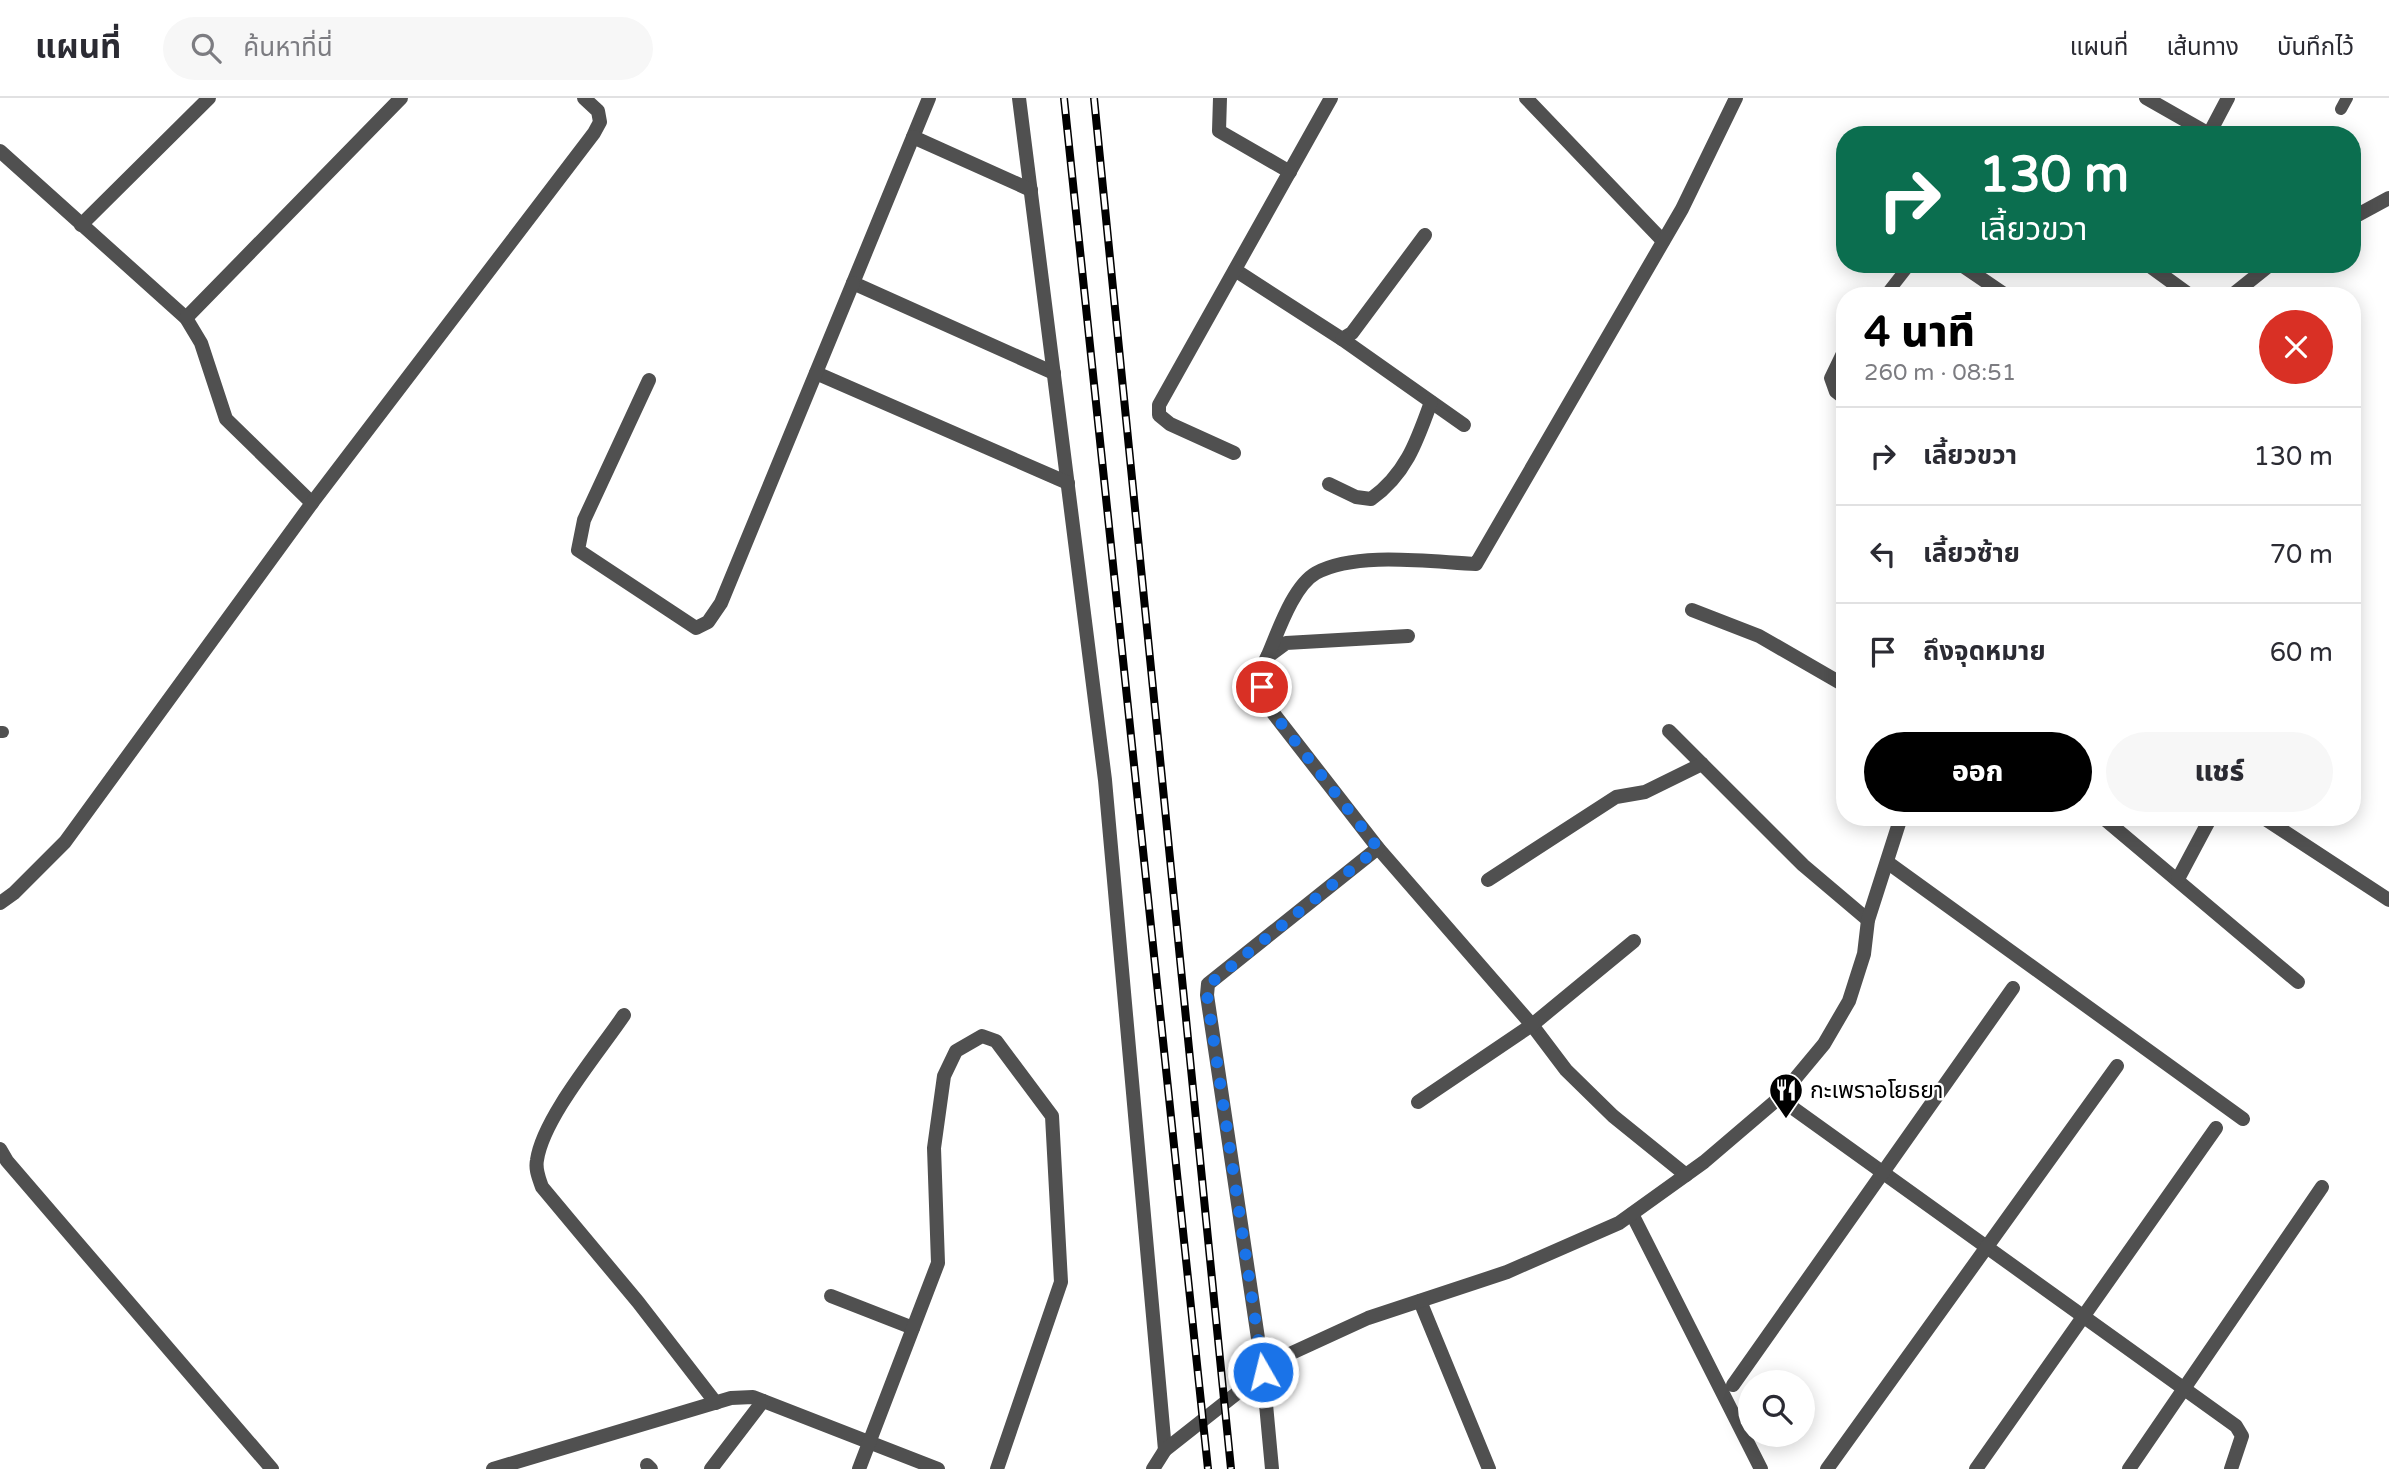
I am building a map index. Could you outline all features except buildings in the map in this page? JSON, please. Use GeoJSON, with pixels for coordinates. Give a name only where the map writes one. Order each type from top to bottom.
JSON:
{"type":"FeatureCollection","features":[{"type":"Feature","properties":{"kind":"street"},"geometry":{"type":"LineString","coordinates":[[81,225],[209,98]]}},
{"type":"Feature","properties":{"kind":"street"},"geometry":{"type":"LineString","coordinates":[[186,318],[401,98]]}},
{"type":"Feature","properties":{"kind":"street"},"geometry":{"type":"LineString","coordinates":[[0,903],[14,893],[65,842],[312,503],[594,133],[600,122],[598,111],[584,98]]}},
{"type":"Feature","properties":{"kind":"street"},"geometry":{"type":"LineString","coordinates":[[649,380],[584,520],[578,550],[696,628],[708,622],[721,603],[929,98]]}},
{"type":"Feature","properties":{"kind":"street"},"geometry":{"type":"LineString","coordinates":[[1019,98],[1105,780],[1164,1450]]}},
{"type":"Feature","properties":{"kind":"street"},"geometry":{"type":"LineString","coordinates":[[1220,98],[1219,131],[1290,172]]}},
{"type":"Feature","properties":{"kind":"street"},"geometry":{"type":"LineString","coordinates":[[1234,453],[1170,424],[1159,415],[1159,405],[1331,98]]}},
{"type":"Feature","properties":{"kind":"street"},"geometry":{"type":"LineString","coordinates":[[1527,98],[1663,241]]}},
{"type":"Feature","properties":{"kind":"street"},"geometry":{"type":"LineString","coordinates":[[1686,1175],[1613,1116],[1566,1070],[1532,1025],[1378,848],[1263,700],[1259,674],[1290,604],[1315,573],[1365,559],[1476,564],[1663,241],[1736,98]]}},
{"type":"Feature","properties":{"kind":"street"},"geometry":{"type":"LineString","coordinates":[[2146,98],[2196,126]]}},
{"type":"Feature","properties":{"kind":"street"},"geometry":{"type":"LineString","coordinates":[[2214,126],[2228,98]]}},
{"type":"Feature","properties":{"kind":"street"},"geometry":{"type":"LineString","coordinates":[[913,137],[1031,190]]}},
{"type":"Feature","properties":{"kind":"street"},"geometry":{"type":"LineString","coordinates":[[0,151],[186,318],[201,343],[226,419],[312,503]]}},
{"type":"Feature","properties":{"kind":"street"},"geometry":{"type":"LineString","coordinates":[[2361,213],[2389,198]]}},
{"type":"Feature","properties":{"kind":"street"},"geometry":{"type":"LineString","coordinates":[[1342,339],[1352,333],[1425,235]]}},
{"type":"Feature","properties":{"kind":"street"},"geometry":{"type":"LineString","coordinates":[[1235,270],[1342,339],[1464,425]]}},
{"type":"Feature","properties":{"kind":"street"},"geometry":{"type":"LineString","coordinates":[[1973,273],[1994,287]]}},
{"type":"Feature","properties":{"kind":"street"},"geometry":{"type":"LineString","coordinates":[[2159,273],[2179,287]]}},
{"type":"Feature","properties":{"kind":"street"},"geometry":{"type":"LineString","coordinates":[[2242,287],[2260,273]]}},
{"type":"Feature","properties":{"kind":"street"},"geometry":{"type":"LineString","coordinates":[[853,283],[1054,373]]}},
{"type":"Feature","properties":{"kind":"street"},"geometry":{"type":"LineString","coordinates":[[816,373],[1068,483]]}},
{"type":"Feature","properties":{"kind":"street"},"geometry":{"type":"LineString","coordinates":[[1329,484],[1356,497],[1371,499],[1388,486],[1411,456],[1431,402]]}},
{"type":"Feature","properties":{"kind":"street"},"geometry":{"type":"LineString","coordinates":[[1692,610],[1759,636],[1836,680]]}},
{"type":"Feature","properties":{"kind":"street"},"geometry":{"type":"LineString","coordinates":[[1267,657],[1286,643],[1408,636]]}},
{"type":"Feature","properties":{"kind":"street"},"geometry":{"type":"LineString","coordinates":[[1668,731],[1803,865],[1868,920]]}},
{"type":"Feature","properties":{"kind":"street"},"geometry":{"type":"LineString","coordinates":[[1488,880],[1616,797],[1645,792],[1702,764]]}},
{"type":"Feature","properties":{"kind":"street"},"geometry":{"type":"LineString","coordinates":[[1153,1469],[1164,1450],[1283,1357],[1368,1318],[1507,1272],[1619,1223],[1686,1175],[1779,1098],[1824,1044],[1849,1001],[1864,954],[1868,920],[1898,826]]}},
{"type":"Feature","properties":{"kind":"street"},"geometry":{"type":"LineString","coordinates":[[2113,826],[2298,982]]}},
{"type":"Feature","properties":{"kind":"street"},"geometry":{"type":"LineString","coordinates":[[2178,879],[2206,826]]}},
{"type":"Feature","properties":{"kind":"street"},"geometry":{"type":"LineString","coordinates":[[2276,826],[2389,900]]}},
{"type":"Feature","properties":{"kind":"street"},"geometry":{"type":"LineString","coordinates":[[1272,1469],[1263,1372],[1207,995],[1208,985],[1378,848]]}},
{"type":"Feature","properties":{"kind":"street"},"geometry":{"type":"LineString","coordinates":[[1886,862],[2243,1119]]}},
{"type":"Feature","properties":{"kind":"street"},"geometry":{"type":"LineString","coordinates":[[1418,1102],[1532,1025],[1634,941]]}},
{"type":"Feature","properties":{"kind":"street"},"geometry":{"type":"LineString","coordinates":[[1733,1385],[2013,988]]}},
{"type":"Feature","properties":{"kind":"street"},"geometry":{"type":"LineString","coordinates":[[624,1015],[554,1118],[537,1158],[536,1170],[542,1187],[638,1301],[716,1403]]}},
{"type":"Feature","properties":{"kind":"street"},"geometry":{"type":"LineString","coordinates":[[859,1469],[938,1263],[934,1148],[944,1076],[956,1051],[982,1036],[996,1041],[1052,1116],[1061,1282],[997,1469]]}},
{"type":"Feature","properties":{"kind":"street"},"geometry":{"type":"LineString","coordinates":[[1827,1469],[2117,1066]]}},
{"type":"Feature","properties":{"kind":"street"},"geometry":{"type":"LineString","coordinates":[[1779,1098],[2236,1426],[2242,1436],[2231,1469]]}},
{"type":"Feature","properties":{"kind":"street"},"geometry":{"type":"LineString","coordinates":[[1976,1469],[2216,1128]]}},
{"type":"Feature","properties":{"kind":"street"},"geometry":{"type":"LineString","coordinates":[[0,1149],[7,1161],[272,1469]]}},
{"type":"Feature","properties":{"kind":"street"},"geometry":{"type":"LineString","coordinates":[[2129,1469],[2186,1390],[2322,1187]]}},
{"type":"Feature","properties":{"kind":"street"},"geometry":{"type":"LineString","coordinates":[[1632,1214],[1760,1469]]}},
{"type":"Feature","properties":{"kind":"street"},"geometry":{"type":"LineString","coordinates":[[831,1296],[913,1328]]}},
{"type":"Feature","properties":{"kind":"street"},"geometry":{"type":"LineString","coordinates":[[1420,1301],[1489,1469]]}},
{"type":"Feature","properties":{"kind":"street"},"geometry":{"type":"LineString","coordinates":[[493,1469],[716,1403],[752,1397],[938,1469]]}},
{"type":"Feature","properties":{"kind":"street"},"geometry":{"type":"LineString","coordinates":[[711,1469],[763,1401]]}},
{"type":"Feature","properties":{"kind":"lane"},"geometry":{"type":"LineString","coordinates":[[1836,366],[1830,378],[1836,393]]}},
{"type":"Feature","properties":{"kind":"railway"},"geometry":{"type":"LineString","coordinates":[[1064,98],[1208,1469]]}},
{"type":"Feature","properties":{"kind":"railway"},"geometry":{"type":"LineString","coordinates":[[1094,98],[1231,1469]]}},
{"type":"Feature","properties":{"kind":"place","name":"กะเพราอโยธยา"},"geometry":{"type":"Point","coordinates":[1786,1120]}},
{"type":"Feature","properties":{"kind":"route"},"geometry":{"type":"LineString","coordinates":[[1262,687],[1263,700],[1378,848],[1212,979],[1208,985],[1207,995],[1263,1372]]}}]}
